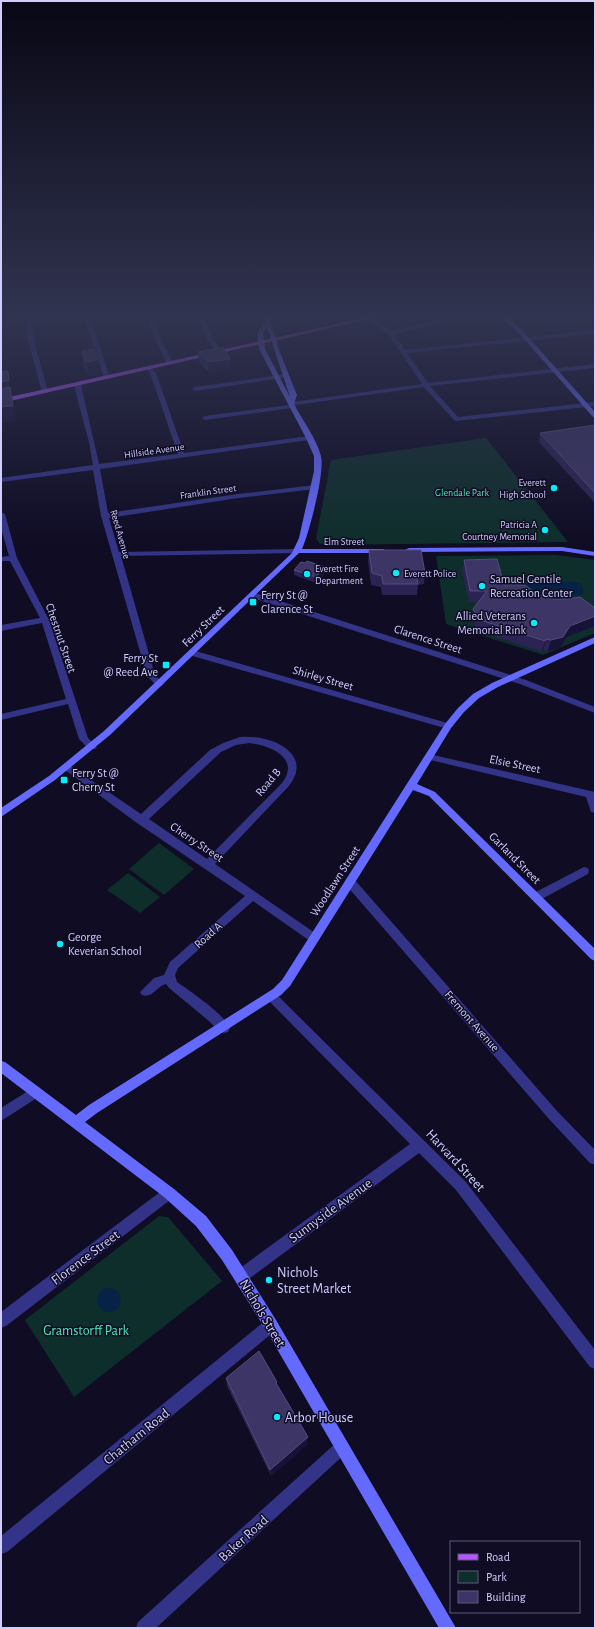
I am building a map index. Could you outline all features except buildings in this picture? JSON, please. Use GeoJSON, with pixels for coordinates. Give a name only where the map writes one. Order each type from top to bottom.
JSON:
{"type":"FeatureCollection","features":[{"type":"Feature","properties":{"kind":"main road"},"geometry":{"type":"LineString","coordinates":[[1,401],[45,392]]}},
{"type":"Feature","properties":{"kind":"street","name":"Reed Avenue"},"geometry":{"type":"LineString","coordinates":[[79,392],[91,436],[105,516],[151,676],[160,684]]}},
{"type":"Feature","properties":{"kind":"street"},"geometry":{"type":"LineString","coordinates":[[160,392],[182,456]]}},
{"type":"Feature","properties":{"kind":"street","name":"Ferry Street"},"geometry":{"type":"LineString","coordinates":[[1,813],[66,768],[92,747],[160,684],[297,552],[303,538],[315,487],[318,463],[317,456],[309,438],[285,392]]}},
{"type":"Feature","properties":{"kind":"street","name":"Ferry Street"},"geometry":{"type":"LineString","coordinates":[[292,404],[294,395],[293,392]]}},
{"type":"Feature","properties":{"kind":"street"},"geometry":{"type":"LineString","coordinates":[[206,418],[376,392]]}},
{"type":"Feature","properties":{"kind":"street"},"geometry":{"type":"LineString","coordinates":[[432,392],[456,420],[595,404]]}},
{"type":"Feature","properties":{"kind":"street"},"geometry":{"type":"LineString","coordinates":[[574,392],[595,416]]}},
{"type":"Feature","properties":{"kind":"street","name":"Hillside Avenue"},"geometry":{"type":"LineString","coordinates":[[1,480],[309,438]]}},
{"type":"Feature","properties":{"kind":"street","name":"Franklin Street"},"geometry":{"type":"LineString","coordinates":[[105,516],[238,496],[315,487]]}},
{"type":"Feature","properties":{"kind":"street","name":"Chestnut Street"},"geometry":{"type":"LineString","coordinates":[[1,514],[13,558],[45,620],[70,701],[84,739],[92,747]]}},
{"type":"Feature","properties":{"kind":"street","name":"Elm Street"},"geometry":{"type":"LineString","coordinates":[[116,554],[558,549],[595,554]]}},
{"type":"Feature","properties":{"kind":"street"},"geometry":{"type":"LineString","coordinates":[[1,559],[13,558]]}},
{"type":"Feature","properties":{"kind":"street","name":"Clarence Street"},"geometry":{"type":"LineString","coordinates":[[252,595],[525,682],[595,710]]}},
{"type":"Feature","properties":{"kind":"street"},"geometry":{"type":"LineString","coordinates":[[1,628],[45,620]]}},
{"type":"Feature","properties":{"kind":"street","name":"Woodlawn Street"},"geometry":{"type":"LineString","coordinates":[[76,1122],[92,1109],[272,997],[286,983],[412,786],[448,726],[471,700],[489,688],[509,678],[595,640]]}},
{"type":"Feature","properties":{"kind":"street","name":"Shirley Street"},"geometry":{"type":"LineString","coordinates":[[192,653],[448,726]]}},
{"type":"Feature","properties":{"kind":"street"},"geometry":{"type":"LineString","coordinates":[[1,717],[70,701]]}},
{"type":"Feature","properties":{"kind":"street","name":"Road B"},"geometry":{"type":"LineString","coordinates":[[141,820],[212,754],[226,745],[236,741],[249,739],[267,742],[279,747],[292,763],[293,769],[291,777],[208,865]]}},
{"type":"Feature","properties":{"kind":"street","name":"Elsie Street"},"geometry":{"type":"LineString","coordinates":[[429,757],[486,772],[500,773],[592,796]]}},
{"type":"Feature","properties":{"kind":"street","name":"Cherry Street"},"geometry":{"type":"LineString","coordinates":[[66,768],[314,938]]}},
{"type":"Feature","properties":{"kind":"street","name":"Garland Street"},"geometry":{"type":"LineString","coordinates":[[412,786],[432,794],[595,956]]}},
{"type":"Feature","properties":{"kind":"street"},"geometry":{"type":"LineString","coordinates":[[592,796],[595,809]]}},
{"type":"Feature","properties":{"kind":"street"},"geometry":{"type":"LineString","coordinates":[[536,897],[584,871]]}},
{"type":"Feature","properties":{"kind":"street","name":"Fremont Avenue"},"geometry":{"type":"LineString","coordinates":[[350,882],[553,1115],[594,1156]]}},
{"type":"Feature","properties":{"kind":"street","name":"Road A"},"geometry":{"type":"LineString","coordinates":[[170,978],[170,972],[174,965],[252,896]]}},
{"type":"Feature","properties":{"kind":"street"},"geometry":{"type":"LineString","coordinates":[[146,992],[158,981],[170,978],[173,984],[224,1028]]}},
{"type":"Feature","properties":{"kind":"street","name":"Harvard Street"},"geometry":{"type":"LineString","coordinates":[[272,997],[461,1186],[595,1362]]}},
{"type":"Feature","properties":{"kind":"street","name":"Nichols Street"},"geometry":{"type":"LineString","coordinates":[[1,1066],[169,1193],[209,1231],[241,1276],[271,1325],[448,1628]]}},
{"type":"Feature","properties":{"kind":"street"},"geometry":{"type":"LineString","coordinates":[[1,1115],[36,1092]]}},
{"type":"Feature","properties":{"kind":"street","name":"Sunnyside Avenue"},"geometry":{"type":"LineString","coordinates":[[241,1276],[420,1144]]}},
{"type":"Feature","properties":{"kind":"street","name":"Florence Street"},"geometry":{"type":"LineString","coordinates":[[1,1320],[169,1193]]}},
{"type":"Feature","properties":{"kind":"street","name":"Chatham Road"},"geometry":{"type":"LineString","coordinates":[[1,1546],[271,1325]]}},
{"type":"Feature","properties":{"kind":"street","name":"Baker Road"},"geometry":{"type":"LineString","coordinates":[[144,1628],[342,1447]]}},
{"type":"Feature","properties":{"kind":"green space","name":"Glendale Park"},"geometry":{"type":"Polygon","coordinates":[[[486,438],[568,542],[325,545],[319,543],[316,538],[331,460],[486,438]]]}},
{"type":"Feature","properties":{"kind":"green space"},"geometry":{"type":"Polygon","coordinates":[[[556,555],[595,560],[595,633],[543,655],[446,624],[436,556],[556,555]]]}},
{"type":"Feature","properties":{"kind":"green space"},"geometry":{"type":"Polygon","coordinates":[[[159,843],[194,869],[164,895],[129,869],[159,843]]]}},
{"type":"Feature","properties":{"kind":"green space"},"geometry":{"type":"Polygon","coordinates":[[[128,873],[160,897],[140,913],[107,890],[128,873]]]}},
{"type":"Feature","properties":{"kind":"green space","name":"Gramstorff Park"},"geometry":{"type":"Polygon","coordinates":[[[159,1216],[168,1217],[222,1281],[74,1397],[25,1320],[159,1216]]]}},
{"type":"Feature","properties":{"kind":"water"},"geometry":{"type":"Polygon","coordinates":[[[530,582],[576,582],[581,584],[584,592],[581,595],[568,595],[567,603],[544,595],[533,595],[525,585],[530,582]]]}},
{"type":"Feature","properties":{"kind":"water"},"geometry":{"type":"Polygon","coordinates":[[[109,1288],[118,1291],[121,1300],[118,1309],[109,1312],[100,1309],[97,1300],[100,1291],[109,1288]]]}},
{"type":"Feature","properties":{"kind":"place","name":"Everett High School"},"geometry":{"type":"Point","coordinates":[554,488]}},
{"type":"Feature","properties":{"kind":"place","name":"Patricia A Courtney Memorial"},"geometry":{"type":"Point","coordinates":[545,530]}},
{"type":"Feature","properties":{"kind":"place","name":"Everett Police"},"geometry":{"type":"Point","coordinates":[396,573]}},
{"type":"Feature","properties":{"kind":"place","name":"Everett Fire Department"},"geometry":{"type":"Point","coordinates":[307,574]}},
{"type":"Feature","properties":{"kind":"place","name":"Samuel Gentile Recreation Center"},"geometry":{"type":"Point","coordinates":[482,586]}},
{"type":"Feature","properties":{"kind":"place","name":"Ferry St @ Clarence St"},"geometry":{"type":"Point","coordinates":[253,602]}},
{"type":"Feature","properties":{"kind":"place","name":"Allied Veterans Memorial Rink"},"geometry":{"type":"Point","coordinates":[534,623]}},
{"type":"Feature","properties":{"kind":"place","name":"Ferry St @ Reed Ave"},"geometry":{"type":"Point","coordinates":[166,665]}},
{"type":"Feature","properties":{"kind":"place","name":"Ferry St @ Cherry St"},"geometry":{"type":"Point","coordinates":[64,780]}},
{"type":"Feature","properties":{"kind":"place","name":"George Keverian School"},"geometry":{"type":"Point","coordinates":[60,944]}},
{"type":"Feature","properties":{"kind":"place","name":"Nichols Street Market"},"geometry":{"type":"Point","coordinates":[269,1280]}},
{"type":"Feature","properties":{"kind":"place","name":"Arbor House"},"geometry":{"type":"Point","coordinates":[277,1417]}}]}
